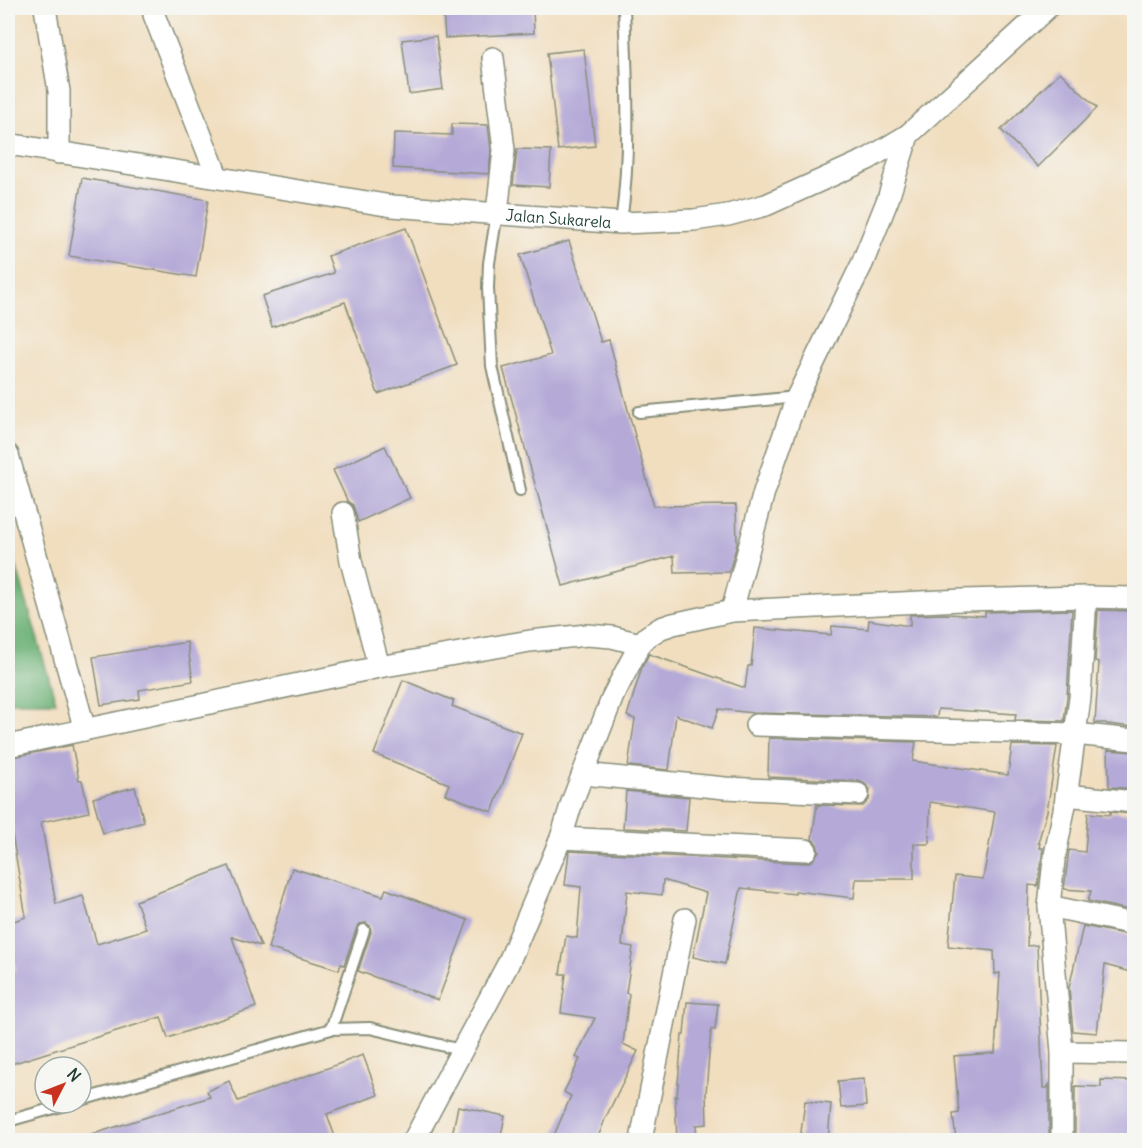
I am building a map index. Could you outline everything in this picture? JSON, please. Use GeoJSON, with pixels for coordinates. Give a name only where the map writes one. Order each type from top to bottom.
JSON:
{"type":"FeatureCollection","features":[{"type":"Feature","properties":{"kind":"street"},"geometry":{"type":"LineString","coordinates":[[45,8],[59,91],[59,153]]}},
{"type":"Feature","properties":{"kind":"street","name":"Jalan Sukarela"},"geometry":{"type":"LineString","coordinates":[[8,144],[392,206],[621,223],[694,220],[728,215],[766,205],[868,159],[908,135],[1047,8]]}},
{"type":"Feature","properties":{"kind":"street"},"geometry":{"type":"LineString","coordinates":[[154,15],[217,176]]}},
{"type":"Feature","properties":{"kind":"street"},"geometry":{"type":"LineString","coordinates":[[494,58],[504,150],[497,213]]}},
{"type":"Feature","properties":{"kind":"street"},"geometry":{"type":"LineString","coordinates":[[732,611],[764,492],[796,398],[862,264],[888,199],[908,135]]}},
{"type":"Feature","properties":{"kind":"street"},"geometry":{"type":"LineString","coordinates":[[8,455],[85,730]]}},
{"type":"Feature","properties":{"kind":"street"},"geometry":{"type":"LineString","coordinates":[[343,513],[351,561],[379,667]]}},
{"type":"Feature","properties":{"kind":"street"},"geometry":{"type":"LineString","coordinates":[[1062,1140],[1062,1052],[1049,906],[1054,860],[1080,699],[1086,597]]}},
{"type":"Feature","properties":{"kind":"street"},"geometry":{"type":"LineString","coordinates":[[414,1140],[508,963],[561,838],[613,696],[640,644],[661,628],[732,611],[962,600],[1134,598]]}},
{"type":"Feature","properties":{"kind":"street"},"geometry":{"type":"LineString","coordinates":[[8,746],[379,667],[557,638],[586,635],[612,637],[640,644]]}},
{"type":"Feature","properties":{"kind":"street"},"geometry":{"type":"LineString","coordinates":[[756,724],[1074,734],[1134,740]]}},
{"type":"Feature","properties":{"kind":"street"},"geometry":{"type":"LineString","coordinates":[[583,774],[726,788],[858,794]]}},
{"type":"Feature","properties":{"kind":"street"},"geometry":{"type":"LineString","coordinates":[[1066,795],[1134,802]]}},
{"type":"Feature","properties":{"kind":"street"},"geometry":{"type":"LineString","coordinates":[[561,838],[806,850]]}},
{"type":"Feature","properties":{"kind":"street"},"geometry":{"type":"LineString","coordinates":[[1049,906],[1134,924]]}},
{"type":"Feature","properties":{"kind":"street"},"geometry":{"type":"LineString","coordinates":[[641,1140],[685,919]]}},
{"type":"Feature","properties":{"kind":"street"},"geometry":{"type":"LineString","coordinates":[[1062,1052],[1134,1053]]}},
{"type":"Feature","properties":{"kind":"lane"},"geometry":{"type":"LineString","coordinates":[[621,223],[626,188],[627,70],[624,8]]}},
{"type":"Feature","properties":{"kind":"lane"},"geometry":{"type":"LineString","coordinates":[[497,213],[489,263],[488,288],[492,366],[520,490]]}},
{"type":"Feature","properties":{"kind":"lane"},"geometry":{"type":"LineString","coordinates":[[639,412],[796,398]]}},
{"type":"Feature","properties":{"kind":"lane"},"geometry":{"type":"LineString","coordinates":[[331,1029],[364,930]]}},
{"type":"Feature","properties":{"kind":"lane"},"geometry":{"type":"LineString","coordinates":[[93,1097],[331,1029],[370,1028],[461,1050]]}},
{"type":"Feature","properties":{"kind":"lane"},"geometry":{"type":"LineString","coordinates":[[8,1121],[33,1114]]}},
{"type":"Feature","properties":{"kind":"green space"},"geometry":{"type":"Polygon","coordinates":[[[8,538],[56,702],[8,702],[8,538]]]}},
{"type":"Feature","properties":{"kind":"building"},"geometry":{"type":"Polygon","coordinates":[[[443,8],[533,8],[534,33],[445,38],[443,8]]]}},
{"type":"Feature","properties":{"kind":"building"},"geometry":{"type":"Polygon","coordinates":[[[436,36],[443,89],[409,94],[402,40],[436,36]]]}},
{"type":"Feature","properties":{"kind":"building"},"geometry":{"type":"Polygon","coordinates":[[[584,49],[595,146],[558,150],[547,53],[584,49]]]}},
{"type":"Feature","properties":{"kind":"building"},"geometry":{"type":"Polygon","coordinates":[[[1060,72],[1097,108],[1038,167],[1001,130],[1060,72]]]}},
{"type":"Feature","properties":{"kind":"building"},"geometry":{"type":"Polygon","coordinates":[[[452,124],[488,125],[491,150],[489,174],[393,168],[394,133],[452,135],[452,124]]]}},
{"type":"Feature","properties":{"kind":"building"},"geometry":{"type":"Polygon","coordinates":[[[517,149],[551,150],[549,187],[513,185],[517,149]]]}},
{"type":"Feature","properties":{"kind":"building"},"geometry":{"type":"Polygon","coordinates":[[[82,178],[208,200],[196,277],[69,256],[82,178]]]}},
{"type":"Feature","properties":{"kind":"building"},"geometry":{"type":"Polygon","coordinates":[[[406,228],[457,365],[378,394],[345,302],[272,327],[262,296],[334,273],[328,256],[406,228]]]}},
{"type":"Feature","properties":{"kind":"building"},"geometry":{"type":"Polygon","coordinates":[[[569,241],[601,342],[609,340],[654,506],[736,505],[737,544],[729,572],[675,573],[674,556],[563,586],[503,368],[551,355],[520,255],[569,241]]]}},
{"type":"Feature","properties":{"kind":"building"},"geometry":{"type":"Polygon","coordinates":[[[385,446],[410,498],[358,522],[353,505],[348,502],[333,470],[385,446]]]}},
{"type":"Feature","properties":{"kind":"building"},"geometry":{"type":"Polygon","coordinates":[[[1072,610],[1064,721],[1015,720],[1016,714],[938,709],[937,717],[753,713],[719,709],[712,728],[676,715],[669,770],[628,766],[635,719],[627,716],[642,667],[649,654],[745,688],[748,666],[751,666],[755,628],[831,635],[832,626],[868,629],[869,620],[910,626],[910,615],[985,616],[985,612],[1072,610]]]}},
{"type":"Feature","properties":{"kind":"building"},"geometry":{"type":"Polygon","coordinates":[[[1098,610],[1134,611],[1134,727],[1095,723],[1099,662],[1095,661],[1098,610]]]}},
{"type":"Feature","properties":{"kind":"building"},"geometry":{"type":"Polygon","coordinates":[[[187,642],[193,681],[139,690],[140,699],[101,705],[93,657],[187,642]]]}},
{"type":"Feature","properties":{"kind":"building"},"geometry":{"type":"Polygon","coordinates":[[[403,680],[454,701],[452,706],[522,733],[492,812],[445,794],[449,784],[374,754],[403,680]]]}},
{"type":"Feature","properties":{"kind":"building"},"geometry":{"type":"Polygon","coordinates":[[[769,738],[916,742],[913,761],[1008,775],[1012,745],[1057,746],[1047,811],[1038,843],[1040,843],[1039,848],[1043,848],[1038,886],[1029,885],[1027,946],[1037,945],[1043,1088],[1049,1085],[1049,1140],[956,1140],[953,1114],[959,1113],[954,1056],[995,1053],[1000,973],[995,974],[994,951],[948,946],[955,876],[983,879],[995,812],[930,802],[929,844],[914,844],[914,879],[856,879],[854,898],[741,888],[725,964],[693,957],[706,893],[663,880],[662,895],[627,891],[622,945],[633,947],[626,993],[629,994],[623,1044],[638,1051],[597,1140],[552,1140],[571,1096],[564,1092],[580,1059],[576,1057],[595,1018],[561,1013],[566,974],[560,974],[566,936],[577,938],[581,887],[565,885],[569,851],[805,863],[812,861],[819,851],[812,839],[817,805],[863,806],[869,800],[870,789],[859,781],[768,777],[769,738]]]}},
{"type":"Feature","properties":{"kind":"building"},"geometry":{"type":"Polygon","coordinates":[[[72,745],[79,780],[82,780],[89,812],[41,822],[56,904],[83,896],[97,944],[146,929],[136,901],[229,866],[261,946],[232,937],[256,1007],[168,1038],[161,1017],[40,1055],[33,1055],[33,1057],[8,1065],[8,973],[16,970],[8,945],[8,923],[26,917],[12,834],[8,834],[8,758],[72,745]]]}},
{"type":"Feature","properties":{"kind":"building"},"geometry":{"type":"Polygon","coordinates":[[[1108,750],[1134,752],[1134,789],[1109,787],[1108,750]]]}},
{"type":"Feature","properties":{"kind":"building"},"geometry":{"type":"Polygon","coordinates":[[[135,787],[144,822],[103,833],[93,798],[135,787]]]}},
{"type":"Feature","properties":{"kind":"building"},"geometry":{"type":"Polygon","coordinates":[[[626,791],[689,797],[686,831],[623,828],[626,791]]]}},
{"type":"Feature","properties":{"kind":"building"},"geometry":{"type":"Polygon","coordinates":[[[1110,812],[1134,814],[1134,911],[1088,901],[1091,891],[1064,889],[1069,850],[1085,852],[1088,813],[1110,815],[1110,812]]]}},
{"type":"Feature","properties":{"kind":"building"},"geometry":{"type":"Polygon","coordinates":[[[292,868],[383,896],[386,889],[468,920],[438,1000],[358,971],[371,932],[370,926],[366,923],[357,927],[344,965],[341,964],[339,970],[268,948],[292,868]]]}},
{"type":"Feature","properties":{"kind":"building"},"geometry":{"type":"Polygon","coordinates":[[[1083,926],[1134,936],[1134,973],[1105,965],[1097,1033],[1073,1031],[1069,988],[1083,926]]]}},
{"type":"Feature","properties":{"kind":"building"},"geometry":{"type":"Polygon","coordinates":[[[687,1002],[718,1004],[715,1030],[711,1029],[706,1093],[707,1124],[696,1125],[697,1140],[677,1140],[675,1096],[677,1096],[687,1002]]]}},
{"type":"Feature","properties":{"kind":"building"},"geometry":{"type":"Polygon","coordinates":[[[363,1055],[378,1095],[327,1114],[336,1140],[88,1140],[87,1136],[210,1097],[207,1091],[229,1081],[238,1101],[363,1055]]]}},
{"type":"Feature","properties":{"kind":"building"},"geometry":{"type":"Polygon","coordinates":[[[864,1079],[866,1106],[841,1108],[838,1081],[864,1079]]]}},
{"type":"Feature","properties":{"kind":"building"},"geometry":{"type":"Polygon","coordinates":[[[1101,1080],[1134,1081],[1134,1140],[1075,1140],[1075,1086],[1101,1087],[1101,1080]]]}},
{"type":"Feature","properties":{"kind":"building"},"geometry":{"type":"Polygon","coordinates":[[[805,1101],[831,1104],[828,1140],[800,1140],[805,1101]]]}},
{"type":"Feature","properties":{"kind":"building"},"geometry":{"type":"Polygon","coordinates":[[[458,1106],[505,1116],[500,1140],[451,1140],[458,1106]]]}}]}
